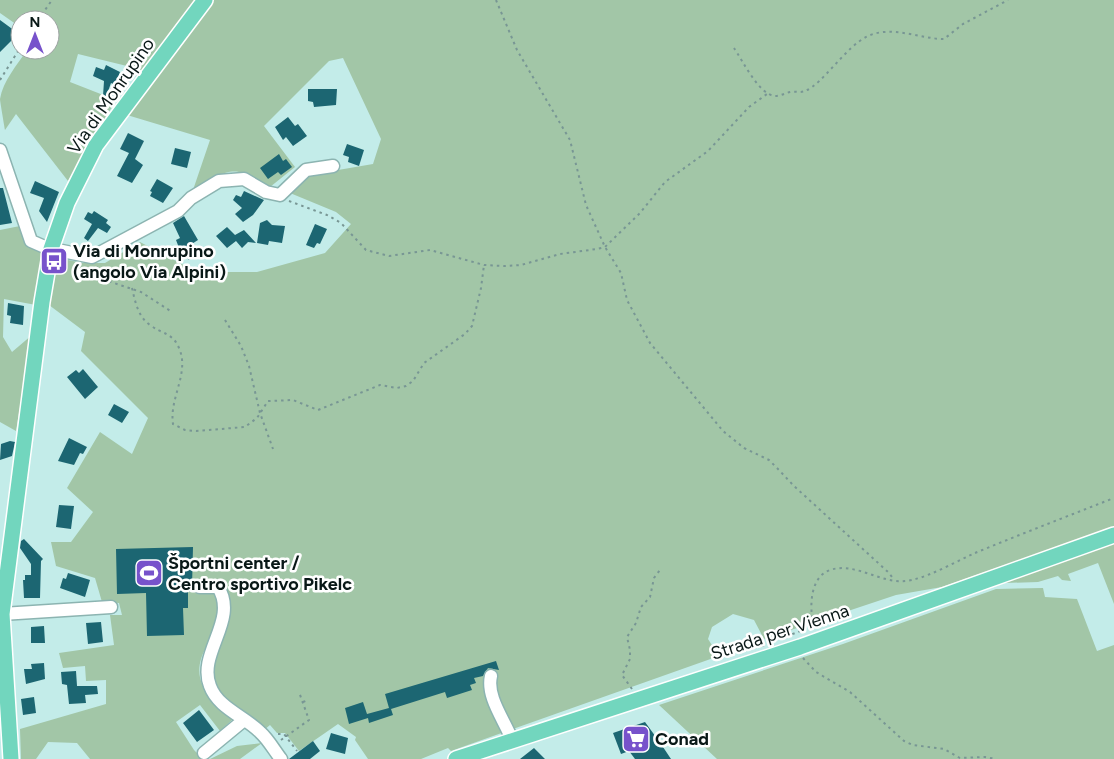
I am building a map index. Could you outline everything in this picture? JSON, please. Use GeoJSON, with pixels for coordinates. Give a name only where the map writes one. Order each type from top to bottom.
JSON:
{"type":"FeatureCollection","features":[{"type":"Feature","properties":{"kind":"main road","name":"Via di Monrupino"},"geometry":{"type":"LineString","coordinates":[[12,759],[3,693],[2,614],[42,302],[51,249],[60,220],[77,180],[96,145],[204,0]]}},
{"type":"Feature","properties":{"kind":"main road","name":"Strada per Vienna"},"geometry":{"type":"LineString","coordinates":[[456,759],[489,754],[512,740],[800,647],[1114,535]]}},
{"type":"Feature","properties":{"kind":"street"},"geometry":{"type":"LineString","coordinates":[[0,150],[34,244],[92,257],[174,214],[192,198],[219,181],[244,179],[266,192],[280,195],[306,170],[333,166]]}},
{"type":"Feature","properties":{"kind":"street"},"geometry":{"type":"LineString","coordinates":[[200,587],[218,587],[223,602],[221,629],[207,661],[210,685],[214,695],[260,732],[281,759]]}},
{"type":"Feature","properties":{"kind":"street"},"geometry":{"type":"LineString","coordinates":[[2,614],[111,607]]}},
{"type":"Feature","properties":{"kind":"street"},"geometry":{"type":"LineString","coordinates":[[491,676],[489,683],[493,699],[512,740]]}},
{"type":"Feature","properties":{"kind":"street"},"geometry":{"type":"LineString","coordinates":[[204,752],[244,720]]}},
{"type":"Feature","properties":{"kind":"path"},"geometry":{"type":"LineString","coordinates":[[496,0],[517,50],[570,140],[586,205],[605,247],[621,273],[627,300],[650,343],[723,431],[744,448],[769,460],[794,486],[888,572],[892,577],[891,580]]}},
{"type":"Feature","properties":{"kind":"path"},"geometry":{"type":"LineString","coordinates":[[280,195],[287,200],[327,215],[341,223],[366,250],[389,256],[430,250],[484,265],[521,265],[560,254],[605,247],[640,214],[654,192],[708,151],[749,107],[767,94],[780,96],[810,88],[843,54],[867,36],[889,32],[944,40],[963,24],[1008,0]]}},
{"type":"Feature","properties":{"kind":"path"},"geometry":{"type":"LineString","coordinates":[[734,48],[767,94]]}},
{"type":"Feature","properties":{"kind":"path"},"geometry":{"type":"LineString","coordinates":[[0,80],[12,60]]}},
{"type":"Feature","properties":{"kind":"path"},"geometry":{"type":"LineString","coordinates":[[92,257],[105,280],[132,288],[172,312]]}},
{"type":"Feature","properties":{"kind":"path"},"geometry":{"type":"LineString","coordinates":[[132,288],[143,318],[150,325],[169,334],[180,350],[182,370],[173,410],[173,424],[190,431],[245,428],[260,413],[268,401],[293,400],[318,410],[380,385],[398,388],[406,386],[413,381],[424,363],[465,334],[472,326],[484,265]]}},
{"type":"Feature","properties":{"kind":"path"},"geometry":{"type":"LineString","coordinates":[[225,320],[241,346],[249,366],[260,413],[273,449]]}},
{"type":"Feature","properties":{"kind":"path"},"geometry":{"type":"LineString","coordinates":[[758,647],[803,630],[812,616],[810,601],[815,584],[829,570],[850,568],[891,580],[911,581],[1030,530],[1114,498]]}},
{"type":"Feature","properties":{"kind":"path"},"geometry":{"type":"LineString","coordinates":[[639,698],[622,675],[630,659],[627,637],[636,624],[641,607],[650,598],[654,578],[660,570]]}},
{"type":"Feature","properties":{"kind":"path"},"geometry":{"type":"LineString","coordinates":[[800,647],[803,658],[816,672],[850,692],[904,741],[913,745],[944,749],[960,758],[985,757],[996,759]]}},
{"type":"Feature","properties":{"kind":"path"},"geometry":{"type":"LineString","coordinates":[[287,738],[309,720],[299,692]]}},
{"type":"Feature","properties":{"kind":"path"},"geometry":{"type":"LineString","coordinates":[[303,702],[308,700]]}},
{"type":"Feature","properties":{"kind":"path"},"geometry":{"type":"LineString","coordinates":[[278,734],[284,734],[297,752]]}},
{"type":"Feature","properties":{"kind":"green space"},"geometry":{"type":"Polygon","coordinates":[[[0,0],[198,0],[142,74],[131,67],[78,54],[70,82],[116,100],[68,181],[16,114],[5,130],[0,99],[4,86],[20,60],[60,60],[60,10],[10,10],[10,20],[0,13],[0,0]]]}},
{"type":"Feature","properties":{"kind":"green space"},"geometry":{"type":"Polygon","coordinates":[[[212,0],[1114,0],[1114,527],[942,587],[896,595],[764,639],[754,620],[733,614],[712,627],[708,639],[719,656],[451,751],[448,748],[421,759],[368,759],[355,740],[356,737],[338,724],[299,751],[285,733],[277,733],[270,725],[264,730],[228,701],[212,678],[226,593],[198,591],[216,594],[219,615],[217,628],[201,659],[200,678],[207,694],[219,708],[233,719],[220,731],[200,705],[176,722],[194,750],[203,759],[90,759],[77,743],[48,742],[36,759],[21,759],[20,729],[106,704],[106,680],[86,681],[85,666],[63,668],[59,653],[114,645],[110,615],[122,615],[119,603],[102,602],[95,578],[56,566],[51,542],[71,542],[93,512],[67,488],[100,432],[132,454],[148,418],[81,351],[85,332],[49,305],[58,258],[83,263],[105,263],[140,242],[197,272],[257,272],[325,253],[351,224],[336,212],[290,193],[309,175],[373,164],[381,139],[343,58],[329,61],[264,126],[295,167],[270,187],[247,174],[231,172],[223,173],[193,190],[210,140],[127,115],[212,0]]]}},
{"type":"Feature","properties":{"kind":"green space"},"geometry":{"type":"Polygon","coordinates":[[[20,226],[44,253],[36,305],[4,299],[3,337],[12,352],[32,335],[16,431],[0,422],[0,230],[20,226]]]}},
{"type":"Feature","properties":{"kind":"green space"},"geometry":{"type":"Polygon","coordinates":[[[1114,543],[1114,604],[1098,563],[1068,574],[1071,581],[1062,580],[1058,576],[1038,582],[1004,583],[1004,579],[1114,543]]]}},
{"type":"Feature","properties":{"kind":"green space"},"geometry":{"type":"Polygon","coordinates":[[[1043,588],[1045,597],[1077,599],[1097,651],[1114,645],[1114,759],[717,759],[659,705],[843,644],[996,589],[1043,588]]]}},
{"type":"Feature","properties":{"kind":"green space"},"geometry":{"type":"Polygon","coordinates":[[[262,743],[240,759],[210,759],[237,746],[262,743]]]}},
{"type":"Feature","properties":{"kind":"building"},"geometry":{"type":"Polygon","coordinates":[[[0,20],[10,27],[10,42],[0,52],[0,20]]]}},
{"type":"Feature","properties":{"kind":"building"},"geometry":{"type":"Polygon","coordinates":[[[106,65],[120,72],[115,85],[111,83],[106,97],[103,96],[104,81],[93,76],[96,67],[104,70],[106,65]]]}},
{"type":"Feature","properties":{"kind":"building"},"geometry":{"type":"Polygon","coordinates":[[[308,89],[337,89],[336,105],[314,107],[313,102],[308,101],[308,89]]]}},
{"type":"Feature","properties":{"kind":"building"},"geometry":{"type":"Polygon","coordinates":[[[288,117],[295,126],[298,124],[307,136],[293,146],[286,137],[283,140],[275,127],[288,117]]]}},
{"type":"Feature","properties":{"kind":"building"},"geometry":{"type":"Polygon","coordinates":[[[128,133],[144,141],[135,159],[143,165],[132,183],[117,176],[129,153],[120,149],[128,133]]]}},
{"type":"Feature","properties":{"kind":"building"},"geometry":{"type":"Polygon","coordinates":[[[347,144],[364,150],[359,166],[348,162],[349,157],[343,155],[347,144]]]}},
{"type":"Feature","properties":{"kind":"building"},"geometry":{"type":"Polygon","coordinates":[[[175,148],[191,152],[187,168],[171,164],[175,148]]]}},
{"type":"Feature","properties":{"kind":"building"},"geometry":{"type":"Polygon","coordinates":[[[279,154],[283,161],[286,159],[292,167],[281,175],[278,172],[268,179],[260,168],[279,154]]]}},
{"type":"Feature","properties":{"kind":"building"},"geometry":{"type":"Polygon","coordinates":[[[157,179],[173,188],[163,203],[150,196],[152,192],[150,191],[157,179]]]}},
{"type":"Feature","properties":{"kind":"building"},"geometry":{"type":"Polygon","coordinates":[[[35,181],[59,192],[47,222],[39,211],[44,198],[30,193],[35,181]]]}},
{"type":"Feature","properties":{"kind":"building"},"geometry":{"type":"Polygon","coordinates":[[[0,188],[3,188],[12,223],[0,225],[0,188]]]}},
{"type":"Feature","properties":{"kind":"building"},"geometry":{"type":"Polygon","coordinates":[[[244,191],[264,200],[253,215],[243,222],[235,214],[242,208],[233,200],[236,195],[241,197],[244,191]]]}},
{"type":"Feature","properties":{"kind":"building"},"geometry":{"type":"Polygon","coordinates":[[[94,211],[108,220],[106,223],[111,227],[107,233],[98,228],[88,241],[84,238],[92,224],[84,219],[88,212],[92,214],[94,211]]]}},
{"type":"Feature","properties":{"kind":"building"},"geometry":{"type":"Polygon","coordinates":[[[184,216],[198,240],[187,247],[193,254],[189,260],[181,253],[176,240],[180,238],[173,223],[184,216]]]}},
{"type":"Feature","properties":{"kind":"building"},"geometry":{"type":"Polygon","coordinates":[[[267,220],[272,225],[285,226],[282,243],[269,241],[268,245],[257,243],[260,223],[267,220]]]}},
{"type":"Feature","properties":{"kind":"building"},"geometry":{"type":"Polygon","coordinates":[[[315,224],[327,229],[320,244],[317,243],[314,248],[306,245],[315,224]]]}},
{"type":"Feature","properties":{"kind":"building"},"geometry":{"type":"Polygon","coordinates":[[[227,227],[235,235],[244,230],[256,243],[248,242],[242,248],[236,241],[227,248],[216,236],[227,227]]]}},
{"type":"Feature","properties":{"kind":"building"},"geometry":{"type":"Polygon","coordinates":[[[8,303],[24,306],[23,325],[10,323],[11,316],[7,315],[8,303]]]}},
{"type":"Feature","properties":{"kind":"building"},"geometry":{"type":"Polygon","coordinates":[[[83,369],[98,387],[85,399],[67,377],[76,370],[79,373],[83,369]]]}},
{"type":"Feature","properties":{"kind":"building"},"geometry":{"type":"Polygon","coordinates":[[[114,404],[129,412],[122,423],[108,415],[114,404]]]}},
{"type":"Feature","properties":{"kind":"building"},"geometry":{"type":"Polygon","coordinates":[[[69,438],[87,447],[83,454],[80,453],[74,465],[58,461],[69,438]]]}},
{"type":"Feature","properties":{"kind":"building"},"geometry":{"type":"Polygon","coordinates":[[[10,441],[15,442],[12,456],[0,460],[1,444],[10,441]]]}},
{"type":"Feature","properties":{"kind":"building"},"geometry":{"type":"Polygon","coordinates":[[[59,505],[74,506],[71,529],[56,527],[59,505]]]}},
{"type":"Feature","properties":{"kind":"building"},"geometry":{"type":"Polygon","coordinates":[[[24,539],[43,559],[41,561],[40,598],[24,598],[23,580],[25,580],[25,575],[31,575],[31,564],[20,548],[21,541],[24,539]]]}},
{"type":"Feature","properties":{"kind":"building","name":"Športni center / Centro sportivo Pikelc"},"geometry":{"type":"Polygon","coordinates":[[[193,547],[192,587],[194,592],[188,592],[188,608],[183,608],[184,635],[147,636],[146,593],[117,594],[116,549],[193,547]]]}},
{"type":"Feature","properties":{"kind":"building"},"geometry":{"type":"Polygon","coordinates":[[[68,573],[90,580],[85,597],[60,588],[63,578],[66,579],[68,573]]]}},
{"type":"Feature","properties":{"kind":"building"},"geometry":{"type":"Polygon","coordinates":[[[101,622],[103,642],[88,644],[86,623],[101,622]]]}},
{"type":"Feature","properties":{"kind":"building"},"geometry":{"type":"Polygon","coordinates":[[[44,626],[45,643],[31,643],[31,627],[44,626]]]}},
{"type":"Feature","properties":{"kind":"building"},"geometry":{"type":"Polygon","coordinates":[[[496,661],[499,670],[488,668],[483,676],[474,678],[476,683],[470,685],[472,690],[447,698],[445,692],[391,709],[393,715],[369,723],[368,718],[349,724],[345,708],[363,702],[367,714],[389,708],[385,694],[496,661]]]}},
{"type":"Feature","properties":{"kind":"building"},"geometry":{"type":"Polygon","coordinates":[[[44,663],[45,679],[26,684],[24,669],[32,669],[31,664],[44,663]]]}},
{"type":"Feature","properties":{"kind":"building"},"geometry":{"type":"Polygon","coordinates":[[[76,671],[77,686],[97,686],[98,694],[85,695],[86,703],[69,704],[67,685],[62,684],[61,672],[76,671]]]}},
{"type":"Feature","properties":{"kind":"building"},"geometry":{"type":"Polygon","coordinates":[[[34,697],[36,713],[23,715],[21,699],[34,697]]]}},
{"type":"Feature","properties":{"kind":"building"},"geometry":{"type":"Polygon","coordinates":[[[199,710],[214,730],[197,742],[183,723],[199,710]]]}},
{"type":"Feature","properties":{"kind":"building","name":"Conad"},"geometry":{"type":"Polygon","coordinates":[[[645,722],[671,759],[635,759],[629,751],[621,754],[613,733],[645,722]]]}},
{"type":"Feature","properties":{"kind":"building"},"geometry":{"type":"Polygon","coordinates":[[[331,733],[348,738],[345,754],[326,749],[331,733]]]}},
{"type":"Feature","properties":{"kind":"building"},"geometry":{"type":"Polygon","coordinates":[[[313,741],[320,751],[310,759],[289,759],[313,741]]]}},
{"type":"Feature","properties":{"kind":"building"},"geometry":{"type":"Polygon","coordinates":[[[534,748],[545,759],[520,759],[534,748]]]}},
{"type":"Feature","properties":{"kind":"place","name":"Via di Monrupino (angolo Via Alpini)"},"geometry":{"type":"Point","coordinates":[54,261]}},
{"type":"Feature","properties":{"kind":"place","name":"Športni center / Centro sportivo Pikelc"},"geometry":{"type":"Point","coordinates":[149,573]}},
{"type":"Feature","properties":{"kind":"place","name":"Conad"},"geometry":{"type":"Point","coordinates":[636,739]}}]}
